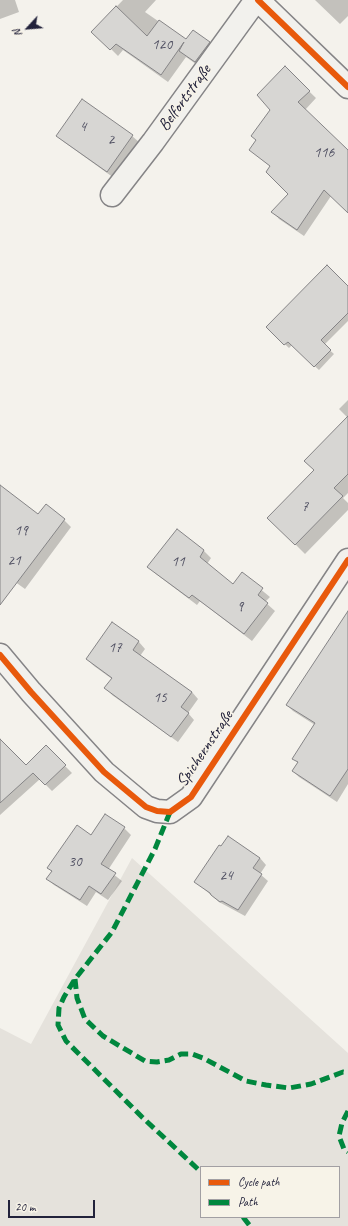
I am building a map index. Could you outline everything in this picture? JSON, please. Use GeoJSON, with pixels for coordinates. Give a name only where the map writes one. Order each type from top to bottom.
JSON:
{"type":"FeatureCollection","features":[{"type":"Feature","properties":{"kind":"street"},"geometry":{"type":"LineString","coordinates":[[257,0],[348,88]]}},
{"type":"Feature","properties":{"kind":"street","name":"Belfortstraße"},"geometry":{"type":"LineString","coordinates":[[112,195],[153,142],[257,0]]}},
{"type":"Feature","properties":{"kind":"street","name":"Spichernstraße"},"geometry":{"type":"LineString","coordinates":[[0,655],[30,692],[104,772],[146,807],[157,812],[170,812],[191,797],[348,560]]}},
{"type":"Feature","properties":{"kind":"shaded area"},"geometry":{"type":"Polygon","coordinates":[[[132,858],[348,1053],[348,1226],[0,1226],[0,1028],[31,1044],[132,858]]]}},
{"type":"Feature","properties":{"kind":"building"},"geometry":{"type":"Polygon","coordinates":[[[116,6],[147,36],[159,20],[186,39],[193,30],[210,42],[195,62],[179,51],[184,42],[161,75],[116,44],[110,50],[91,32],[116,6]]]}},
{"type":"Feature","properties":{"kind":"building"},"geometry":{"type":"Polygon","coordinates":[[[285,66],[310,91],[298,102],[348,150],[348,213],[324,190],[297,230],[271,212],[288,194],[266,172],[270,166],[249,150],[256,140],[251,136],[270,110],[257,95],[285,66]]]}},
{"type":"Feature","properties":{"kind":"building"},"geometry":{"type":"Polygon","coordinates":[[[82,99],[133,135],[107,172],[56,136],[82,99]]]}},
{"type":"Feature","properties":{"kind":"building"},"geometry":{"type":"Polygon","coordinates":[[[327,265],[348,286],[348,313],[321,340],[331,350],[314,367],[288,342],[284,345],[266,327],[327,265]]]}},
{"type":"Feature","properties":{"kind":"building"},"geometry":{"type":"Polygon","coordinates":[[[348,416],[348,474],[334,488],[343,496],[295,545],[267,518],[314,470],[304,461],[348,416]]]}},
{"type":"Feature","properties":{"kind":"building"},"geometry":{"type":"Polygon","coordinates":[[[0,485],[38,514],[46,504],[65,519],[0,605],[0,485]]]}},
{"type":"Feature","properties":{"kind":"building"},"geometry":{"type":"Polygon","coordinates":[[[177,529],[204,550],[200,557],[233,584],[242,572],[263,588],[258,595],[268,603],[244,634],[192,595],[189,598],[147,567],[177,529]]]}},
{"type":"Feature","properties":{"kind":"building"},"geometry":{"type":"Polygon","coordinates":[[[348,611],[348,769],[330,796],[292,771],[298,762],[292,759],[315,723],[286,705],[348,611]]]}},
{"type":"Feature","properties":{"kind":"building"},"geometry":{"type":"Polygon","coordinates":[[[112,622],[139,641],[133,650],[192,692],[181,707],[189,713],[171,737],[104,688],[112,678],[86,659],[112,622]]]}},
{"type":"Feature","properties":{"kind":"building"},"geometry":{"type":"Polygon","coordinates":[[[0,739],[26,765],[46,745],[66,765],[45,785],[33,773],[0,803],[0,739]]]}},
{"type":"Feature","properties":{"kind":"building"},"geometry":{"type":"Polygon","coordinates":[[[105,814],[125,827],[101,864],[116,873],[101,894],[89,886],[80,900],[46,879],[52,871],[47,868],[77,825],[91,835],[105,814]]]}},
{"type":"Feature","properties":{"kind":"building"},"geometry":{"type":"Polygon","coordinates":[[[228,836],[260,858],[253,868],[262,874],[238,910],[222,901],[220,902],[194,882],[219,845],[221,846],[228,836]]]}},
{"type":"Feature","properties":{"kind":"marked path"},"geometry":{"type":"LineString","coordinates":[[170,812],[155,849],[112,932],[75,979],[64,997],[59,1008],[58,1025],[66,1041],[142,1117],[200,1171]]}},
{"type":"Feature","properties":{"kind":"marked path"},"geometry":{"type":"LineString","coordinates":[[75,979],[77,998],[85,1019],[103,1036],[145,1061],[157,1062],[169,1060],[181,1054],[192,1054],[203,1058],[246,1081],[289,1088],[311,1084],[343,1072],[348,1073]]}},
{"type":"Feature","properties":{"kind":"marked path"},"geometry":{"type":"LineString","coordinates":[[348,1111],[342,1123],[339,1136],[344,1149],[348,1152]]}},
{"type":"Feature","properties":{"kind":"marked path"},"geometry":{"type":"LineString","coordinates":[[244,1218],[250,1226]]}},
{"type":"Feature","properties":{"kind":"cycle path"},"geometry":{"type":"LineString","coordinates":[[258,0],[348,87]]}},
{"type":"Feature","properties":{"kind":"cycle path"},"geometry":{"type":"LineString","coordinates":[[0,655],[31,692],[104,772],[146,807],[157,811],[170,812],[191,797],[348,560]]}}]}
